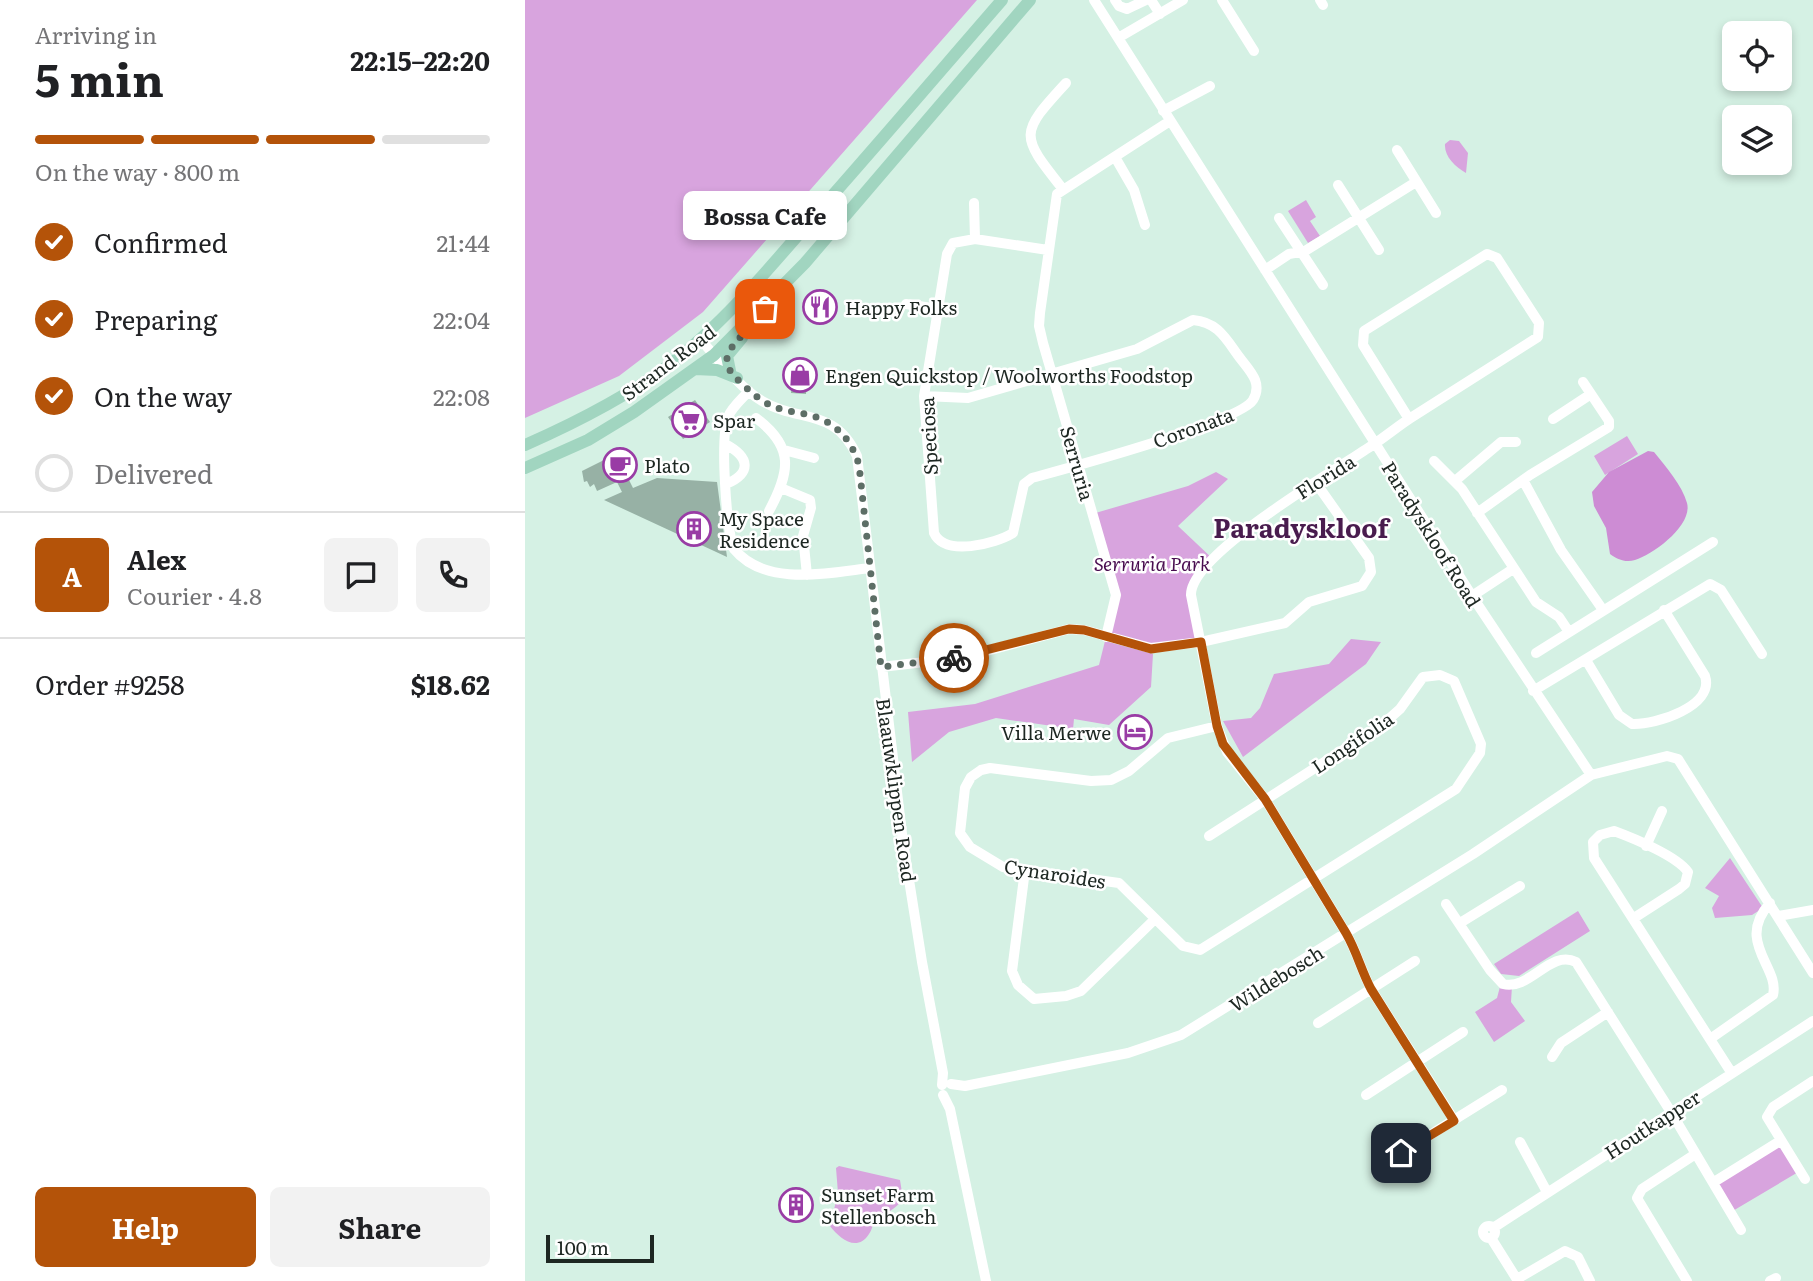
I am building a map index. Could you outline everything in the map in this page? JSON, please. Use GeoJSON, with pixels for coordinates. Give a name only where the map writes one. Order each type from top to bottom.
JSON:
{"type":"FeatureCollection","features":[{"type":"Feature","properties":{"kind":"main road","name":"Strand Road"},"geometry":{"type":"LineString","coordinates":[[525,445],[567,426],[625,394],[700,339],[789,246],[1002,0]]}},
{"type":"Feature","properties":{"kind":"main road","name":"Strand Road"},"geometry":{"type":"LineString","coordinates":[[525,468],[588,440],[634,412],[714,355],[805,263],[1030,0]]}},
{"type":"Feature","properties":{"kind":"main road"},"geometry":{"type":"LineString","coordinates":[[734,375],[726,360],[730,351],[760,318],[767,301]]}},
{"type":"Feature","properties":{"kind":"main road"},"geometry":{"type":"LineString","coordinates":[[695,369],[717,370],[734,375]]}},
{"type":"Feature","properties":{"kind":"street","name":"Paradyskloof Road"},"geometry":{"type":"LineString","coordinates":[[1094,0],[1472,596],[1591,775]]}},
{"type":"Feature","properties":{"kind":"street"},"geometry":{"type":"LineString","coordinates":[[1115,0],[1119,6],[1127,9],[1148,0],[1160,14]]}},
{"type":"Feature","properties":{"kind":"street"},"geometry":{"type":"LineString","coordinates":[[1118,38],[1183,0]]}},
{"type":"Feature","properties":{"kind":"street"},"geometry":{"type":"LineString","coordinates":[[1222,0],[1254,51]]}},
{"type":"Feature","properties":{"kind":"street"},"geometry":{"type":"LineString","coordinates":[[1066,83],[1036,116],[1031,135],[1032,150],[1062,188],[1115,157],[1166,116],[1210,86]]}},
{"type":"Feature","properties":{"kind":"street"},"geometry":{"type":"LineString","coordinates":[[1397,150],[1436,213]]}},
{"type":"Feature","properties":{"kind":"street"},"geometry":{"type":"LineString","coordinates":[[1115,157],[1134,190],[1145,225]]}},
{"type":"Feature","properties":{"kind":"street"},"geometry":{"type":"LineString","coordinates":[[1265,270],[1289,254],[1301,252],[1416,182]]}},
{"type":"Feature","properties":{"kind":"street"},"geometry":{"type":"LineString","coordinates":[[1338,185],[1379,250]]}},
{"type":"Feature","properties":{"kind":"street","name":"Serruria"},"geometry":{"type":"LineString","coordinates":[[1062,188],[1055,198],[1039,326],[1116,595],[1106,636]]}},
{"type":"Feature","properties":{"kind":"street"},"geometry":{"type":"LineString","coordinates":[[974,203],[975,239],[1048,250]]}},
{"type":"Feature","properties":{"kind":"street"},"geometry":{"type":"LineString","coordinates":[[1279,218],[1322,285]]}},
{"type":"Feature","properties":{"kind":"street","name":"Speciosa"},"geometry":{"type":"LineString","coordinates":[[975,239],[953,243],[947,254],[924,396],[934,533],[943,544],[960,548],[1008,536],[1016,527],[1023,489],[1028,480],[1078,465]]}},
{"type":"Feature","properties":{"kind":"street","name":"Florida"},"geometry":{"type":"LineString","coordinates":[[1409,419],[1363,345],[1364,331],[1481,256],[1493,255],[1539,323],[1538,337],[1409,419],[1316,483],[1261,516],[1194,580],[1191,595],[1217,726],[1227,752],[1265,799],[1359,956],[1362,972],[1371,989],[1454,1121]]}},
{"type":"Feature","properties":{"kind":"street"},"geometry":{"type":"LineString","coordinates":[[906,304],[938,309]]}},
{"type":"Feature","properties":{"kind":"street","name":"Coronata"},"geometry":{"type":"LineString","coordinates":[[924,396],[968,398],[1137,349],[1193,320],[1216,327],[1256,381],[1253,401],[1240,411],[1185,432],[1078,465]]}},
{"type":"Feature","properties":{"kind":"street","name":"Blaauwklippen Road"},"geometry":{"type":"LineString","coordinates":[[700,339],[759,399],[779,409],[823,419],[848,441],[859,465],[903,842],[922,962],[986,1281]]}},
{"type":"Feature","properties":{"kind":"street"},"geometry":{"type":"LineString","coordinates":[[1477,513],[1523,480],[1609,427],[1609,421],[1583,382]]}},
{"type":"Feature","properties":{"kind":"street"},"geometry":{"type":"LineString","coordinates":[[749,391],[728,418],[726,444],[726,484],[732,544],[737,553],[749,561],[782,574],[807,575],[870,568]]}},
{"type":"Feature","properties":{"kind":"street"},"geometry":{"type":"LineString","coordinates":[[1553,419],[1591,394]]}},
{"type":"Feature","properties":{"kind":"street"},"geometry":{"type":"LineString","coordinates":[[755,418],[773,433],[784,450],[786,469],[781,488],[769,511]]}},
{"type":"Feature","properties":{"kind":"street"},"geometry":{"type":"LineString","coordinates":[[1455,481],[1501,442],[1516,442]]}},
{"type":"Feature","properties":{"kind":"street"},"geometry":{"type":"LineString","coordinates":[[726,444],[737,451],[745,462],[742,474],[726,484]]}},
{"type":"Feature","properties":{"kind":"street"},"geometry":{"type":"LineString","coordinates":[[784,450],[814,458]]}},
{"type":"Feature","properties":{"kind":"street"},"geometry":{"type":"LineString","coordinates":[[1434,461],[1455,481],[1536,602],[1559,617],[1569,632]]}},
{"type":"Feature","properties":{"kind":"street"},"geometry":{"type":"LineString","coordinates":[[1523,480],[1561,550],[1604,611]]}},
{"type":"Feature","properties":{"kind":"street"},"geometry":{"type":"LineString","coordinates":[[881,667],[960,658],[1057,630],[1076,629],[1151,649],[1201,642],[1285,623],[1309,602],[1366,583],[1371,572],[1369,558],[1316,483]]}},
{"type":"Feature","properties":{"kind":"street"},"geometry":{"type":"LineString","coordinates":[[781,488],[810,500],[811,508],[803,536],[807,575]]}},
{"type":"Feature","properties":{"kind":"street"},"geometry":{"type":"LineString","coordinates":[[1536,653],[1713,542]]}},
{"type":"Feature","properties":{"kind":"street"},"geometry":{"type":"LineString","coordinates":[[1472,596],[1513,569]]}},
{"type":"Feature","properties":{"kind":"street"},"geometry":{"type":"LineString","coordinates":[[1533,691],[1703,586],[1716,586],[1762,654]]}},
{"type":"Feature","properties":{"kind":"street"},"geometry":{"type":"LineString","coordinates":[[1586,660],[1619,715],[1632,724],[1674,715],[1702,698],[1708,687],[1705,676],[1664,610]]}},
{"type":"Feature","properties":{"kind":"street","name":"Longifolia"},"geometry":{"type":"LineString","coordinates":[[1209,836],[1383,725],[1392,718],[1423,677],[1449,676],[1459,689],[1481,744],[1480,753],[1464,781],[1449,794],[1313,880]]}},
{"type":"Feature","properties":{"kind":"street","name":"Cynaroides"},"geometry":{"type":"LineString","coordinates":[[1217,726],[1168,738],[1129,771],[1111,780],[1091,781],[990,768],[981,770],[971,777],[965,788],[960,826],[962,838],[997,865],[1119,883],[1184,946],[1201,950],[1313,880]]}},
{"type":"Feature","properties":{"kind":"street"},"geometry":{"type":"LineString","coordinates":[[1591,775],[1667,756],[1678,759],[1813,973]]}},
{"type":"Feature","properties":{"kind":"street","name":"Wildebosch"},"geometry":{"type":"LineString","coordinates":[[948,1089],[1128,1053],[1165,1042],[1197,1027],[1591,775]]}},
{"type":"Feature","properties":{"kind":"street"},"geometry":{"type":"LineString","coordinates":[[1646,846],[1663,811]]}},
{"type":"Feature","properties":{"kind":"street"},"geometry":{"type":"LineString","coordinates":[[1634,918],[1679,889],[1688,877],[1685,868],[1614,831],[1600,835],[1592,847],[1594,858],[1731,1072]]}},
{"type":"Feature","properties":{"kind":"street"},"geometry":{"type":"LineString","coordinates":[[1025,870],[1012,971],[1018,985],[1034,999],[1066,996],[1081,991],[1155,919]]}},
{"type":"Feature","properties":{"kind":"street"},"geometry":{"type":"LineString","coordinates":[[1460,923],[1520,886]]}},
{"type":"Feature","properties":{"kind":"street"},"geometry":{"type":"LineString","coordinates":[[1710,1039],[1773,995],[1773,985],[1759,951],[1757,928],[1759,915],[1770,903]]}},
{"type":"Feature","properties":{"kind":"street"},"geometry":{"type":"LineString","coordinates":[[1446,904],[1490,970],[1503,984],[1519,984],[1567,958],[1580,967],[1741,1230]]}},
{"type":"Feature","properties":{"kind":"street"},"geometry":{"type":"LineString","coordinates":[[1778,916],[1813,910]]}},
{"type":"Feature","properties":{"kind":"street"},"geometry":{"type":"LineString","coordinates":[[1318,1023],[1415,961]]}},
{"type":"Feature","properties":{"kind":"street"},"geometry":{"type":"LineString","coordinates":[[1552,1057],[1561,1043],[1608,1012]]}},
{"type":"Feature","properties":{"kind":"street","name":"Houtkapper"},"geometry":{"type":"LineString","coordinates":[[1518,1280],[1492,1233],[1547,1192],[1813,1021]]}},
{"type":"Feature","properties":{"kind":"street"},"geometry":{"type":"LineString","coordinates":[[1366,1095],[1463,1032]]}},
{"type":"Feature","properties":{"kind":"street"},"geometry":{"type":"LineString","coordinates":[[1805,1179],[1768,1122],[1770,1109],[1813,1081]]}},
{"type":"Feature","properties":{"kind":"street"},"geometry":{"type":"LineString","coordinates":[[1401,1153],[1502,1090]]}},
{"type":"Feature","properties":{"kind":"street"},"geometry":{"type":"LineString","coordinates":[[1714,1182],[1780,1141]]}},
{"type":"Feature","properties":{"kind":"street"},"geometry":{"type":"LineString","coordinates":[[1520,1142],[1547,1192]]}},
{"type":"Feature","properties":{"kind":"street"},"geometry":{"type":"LineString","coordinates":[[1687,1281],[1637,1198],[1642,1189],[1694,1155]]}},
{"type":"Feature","properties":{"kind":"street"},"geometry":{"type":"LineString","coordinates":[[1518,1280],[1565,1251],[1578,1257],[1590,1281]]}},
{"type":"Feature","properties":{"kind":"green space"},"geometry":{"type":"Polygon","coordinates":[[[525,0],[977,0],[703,312],[619,376],[525,418],[525,0]]]}},
{"type":"Feature","properties":{"kind":"green space"},"geometry":{"type":"Polygon","coordinates":[[[1450,140],[1459,141],[1468,153],[1466,173],[1448,157],[1445,144],[1450,140]]]}},
{"type":"Feature","properties":{"kind":"green space"},"geometry":{"type":"Polygon","coordinates":[[[1306,200],[1316,217],[1310,221],[1320,236],[1308,243],[1288,211],[1306,200]]]}},
{"type":"Feature","properties":{"kind":"green space"},"geometry":{"type":"Polygon","coordinates":[[[1627,436],[1638,454],[1605,475],[1594,456],[1627,436]]]}},
{"type":"Feature","properties":{"kind":"green space","name":"Serruria Park"},"geometry":{"type":"Polygon","coordinates":[[[1216,472],[1228,479],[1178,526],[1214,560],[1194,580],[1201,642],[1156,649],[1106,637],[1116,605],[1092,514],[1188,486],[1216,472]]]}},
{"type":"Feature","properties":{"kind":"green space"},"geometry":{"type":"Polygon","coordinates":[[[1351,639],[1381,642],[1366,664],[1243,757],[1223,721],[1251,718],[1260,708],[1274,674],[1329,664],[1351,639]]]}},
{"type":"Feature","properties":{"kind":"green space"},"geometry":{"type":"Polygon","coordinates":[[[1105,641],[1153,654],[1151,687],[1109,725],[1074,719],[1073,729],[996,718],[949,732],[912,762],[908,712],[975,704],[1099,665],[1105,641]]]}},
{"type":"Feature","properties":{"kind":"green space"},"geometry":{"type":"Polygon","coordinates":[[[1730,858],[1763,908],[1752,915],[1715,918],[1712,908],[1719,896],[1705,888],[1730,858]]]}},
{"type":"Feature","properties":{"kind":"green space"},"geometry":{"type":"Polygon","coordinates":[[[1578,911],[1590,931],[1519,976],[1501,974],[1494,964],[1578,911]]]}},
{"type":"Feature","properties":{"kind":"green space"},"geometry":{"type":"Polygon","coordinates":[[[1501,983],[1512,986],[1511,1002],[1525,1021],[1494,1042],[1475,1012],[1497,998],[1501,983]]]}},
{"type":"Feature","properties":{"kind":"green space"},"geometry":{"type":"Polygon","coordinates":[[[1780,1141],[1800,1171],[1731,1212],[1714,1182],[1780,1141]]]}},
{"type":"Feature","properties":{"kind":"green space"},"geometry":{"type":"Polygon","coordinates":[[[839,1166],[900,1180],[903,1199],[875,1221],[869,1234],[859,1242],[848,1242],[830,1226],[838,1193],[836,1168],[839,1166]]]}},
{"type":"Feature","properties":{"kind":"shaded area"},"geometry":{"type":"Polygon","coordinates":[[[1648,451],[1654,452],[1678,483],[1685,496],[1687,512],[1670,538],[1643,557],[1625,561],[1610,554],[1606,528],[1594,506],[1592,492],[1609,472],[1648,451]]]}},
{"type":"Feature","properties":{"kind":"building","name":"Engen Quickstop / Woolworths Foodstop"},"geometry":{"type":"Polygon","coordinates":[[[793,359],[808,361],[806,394],[791,393],[793,359]]]}},
{"type":"Feature","properties":{"kind":"building","name":"Spar"},"geometry":{"type":"Polygon","coordinates":[[[695,400],[710,422],[683,439],[668,417],[695,400]]]}},
{"type":"Feature","properties":{"kind":"building","name":"My Space Residence"},"geometry":{"type":"Polygon","coordinates":[[[616,454],[633,488],[657,478],[717,482],[727,557],[604,500],[622,492],[617,482],[597,491],[594,484],[590,487],[587,481],[584,482],[582,471],[616,454]]]}},
{"type":"Feature","properties":{"kind":"building","name":"Sunset Farm Stellenbosch"},"geometry":{"type":"Polygon","coordinates":[[[797,1190],[809,1212],[794,1222],[786,1206],[790,1204],[785,1196],[797,1190]]]}},
{"type":"Feature","properties":{"kind":"way so far"},"geometry":{"type":"LineString","coordinates":[[765,309],[730,351],[726,360],[730,371],[759,399],[779,409],[823,419],[840,431],[853,448],[859,465],[881,667],[954,658]]}},
{"type":"Feature","properties":{"kind":"place","name":"Happy Folks"},"geometry":{"type":"Point","coordinates":[820,307]}},
{"type":"Feature","properties":{"kind":"place","name":"Bossa Cafe"},"geometry":{"type":"Point","coordinates":[765,309]}},
{"type":"Feature","properties":{"kind":"place","name":"Engen Quickstop / Woolworths Foodstop"},"geometry":{"type":"Point","coordinates":[800,375]}},
{"type":"Feature","properties":{"kind":"place","name":"Spar"},"geometry":{"type":"Point","coordinates":[689,420]}},
{"type":"Feature","properties":{"kind":"place","name":"Plato"},"geometry":{"type":"Point","coordinates":[620,465]}},
{"type":"Feature","properties":{"kind":"place","name":"My Space Residence"},"geometry":{"type":"Point","coordinates":[694,529]}},
{"type":"Feature","properties":{"kind":"place","name":"Villa Merwe"},"geometry":{"type":"Point","coordinates":[1135,732]}},
{"type":"Feature","properties":{"kind":"place","name":"Sunset Farm Stellenbosch"},"geometry":{"type":"Point","coordinates":[796,1205]}},
{"type":"Feature","properties":{"kind":"district","name":"Paradyskloof"},"geometry":{"type":"Point","coordinates":[1301,526]}},
{"type":"Feature","properties":{"kind":"route"},"geometry":{"type":"LineString","coordinates":[[954,658],[1069,629],[1084,630],[1151,649],[1201,642],[1217,726],[1227,752],[1265,799],[1359,956],[1362,972],[1371,989],[1454,1121],[1401,1153]]}}]}
